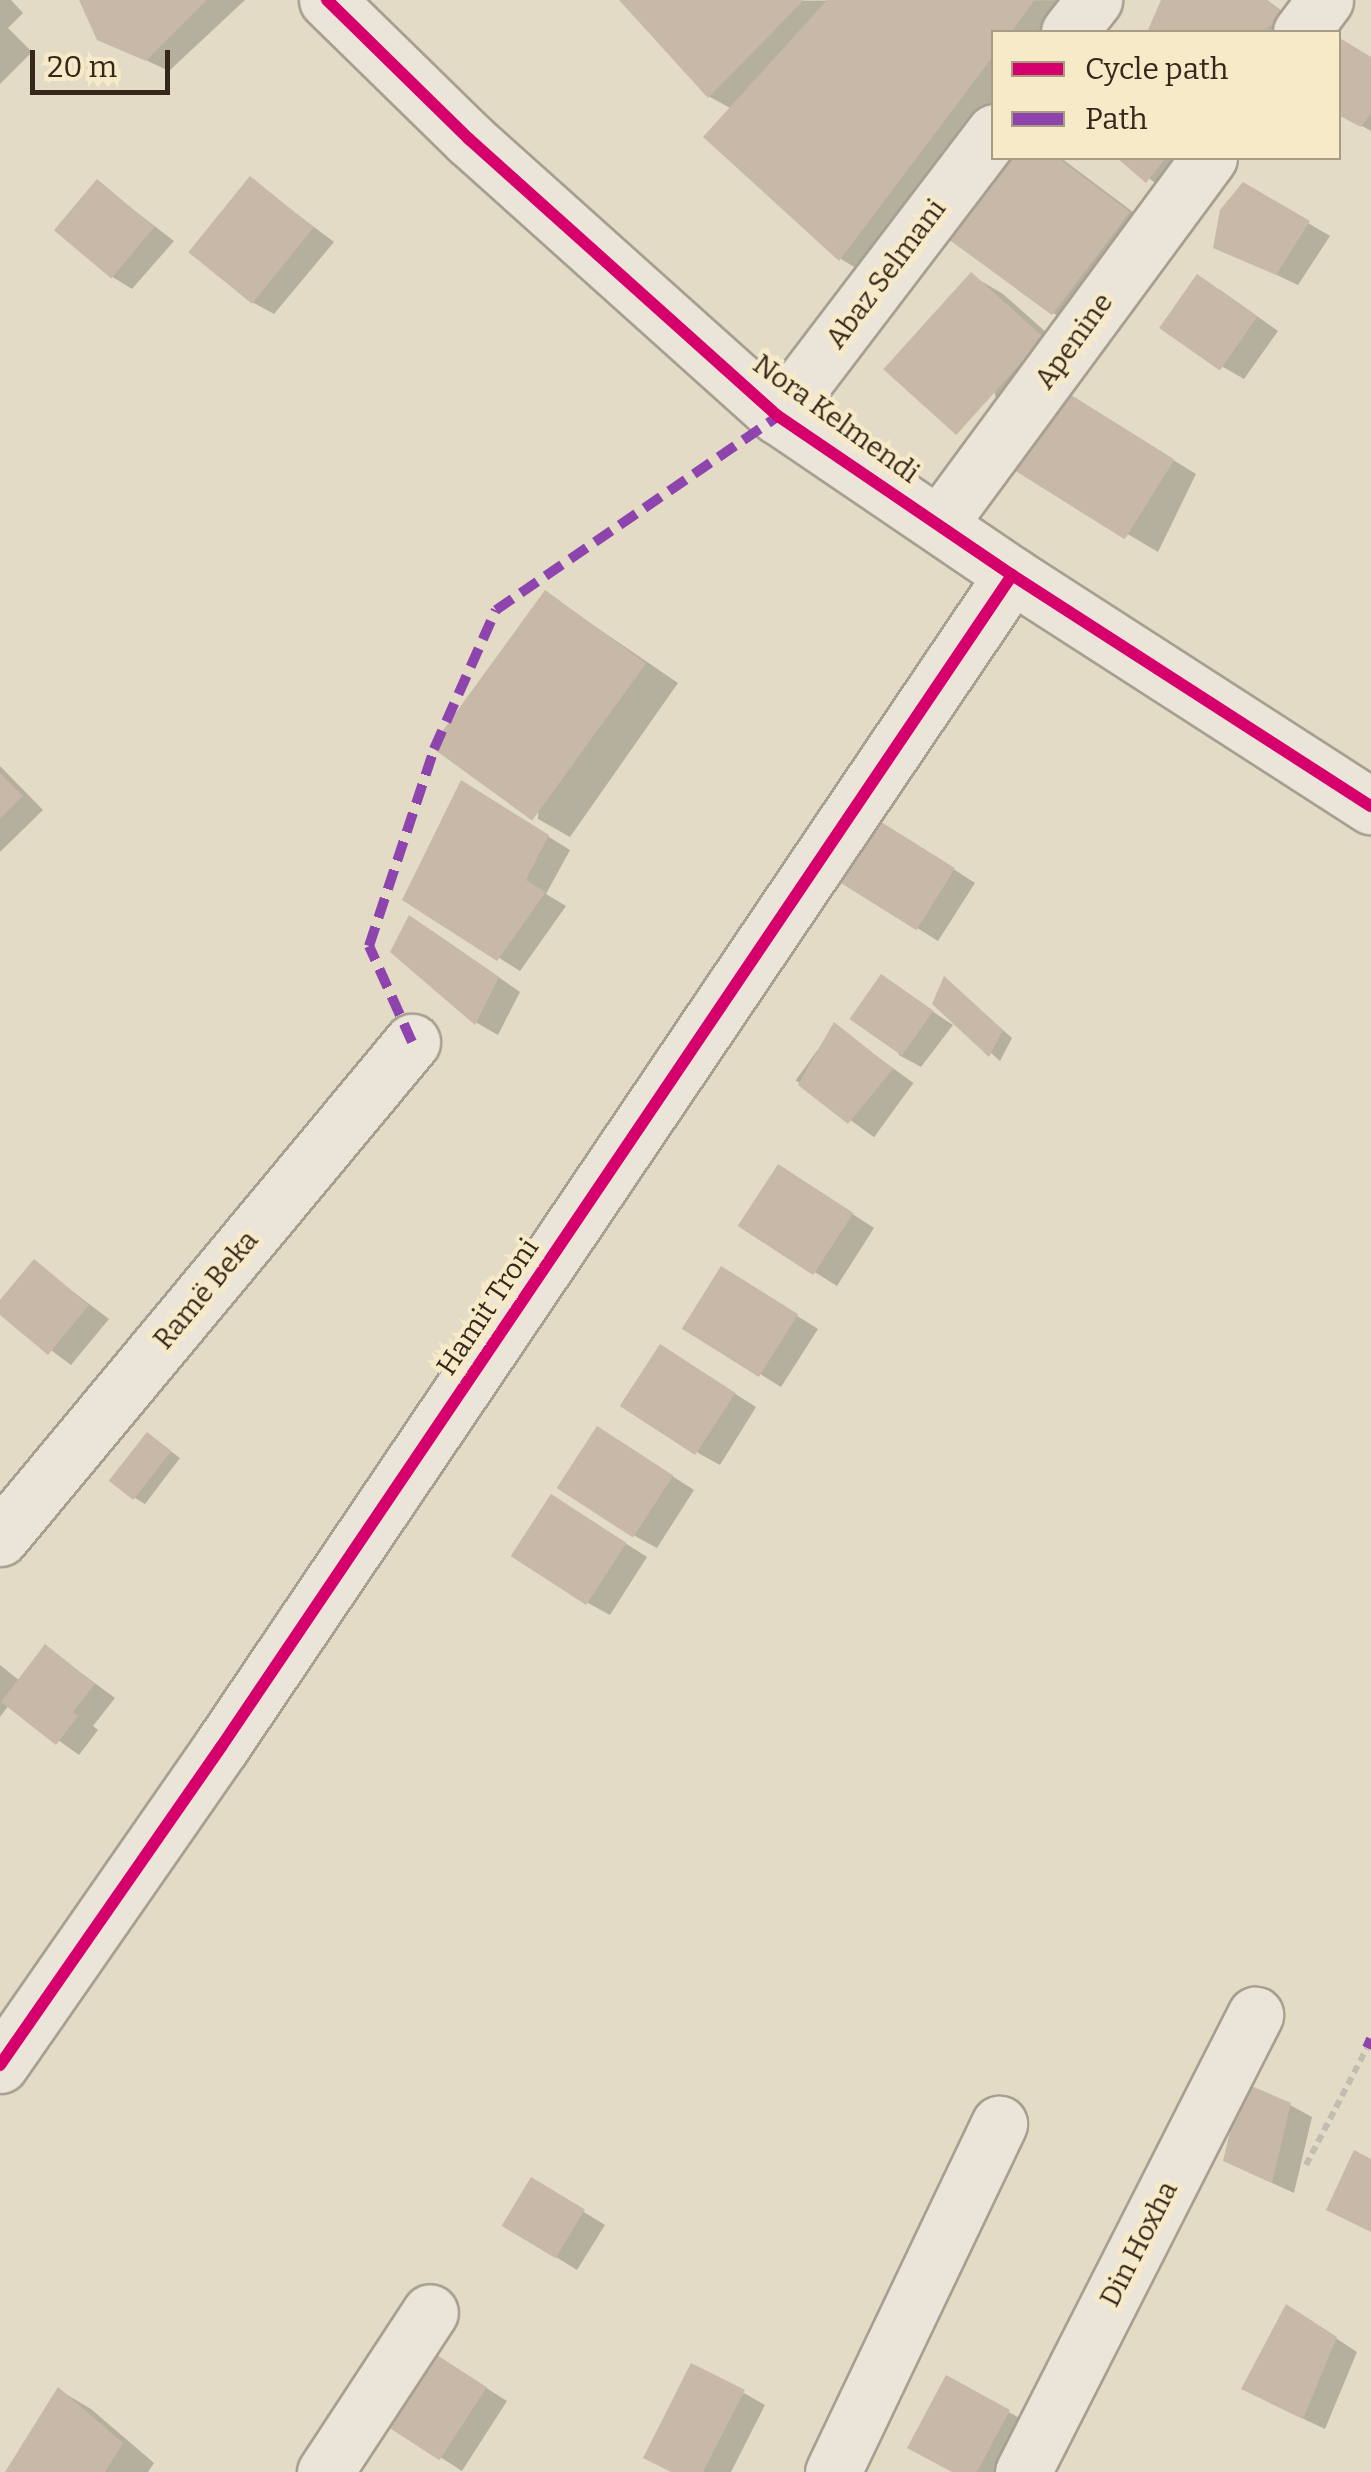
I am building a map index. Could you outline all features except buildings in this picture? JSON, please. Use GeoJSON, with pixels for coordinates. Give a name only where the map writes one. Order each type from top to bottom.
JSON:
{"type":"FeatureCollection","features":[{"type":"Feature","properties":{"kind":"street","name":"Nora Kelmendi"},"geometry":{"type":"LineString","coordinates":[[327,0],[469,140],[778,416],[1012,574],[1371,806]]}},
{"type":"Feature","properties":{"kind":"street"},"geometry":{"type":"LineString","coordinates":[[1071,30],[1094,0]]}},
{"type":"Feature","properties":{"kind":"street"},"geometry":{"type":"LineString","coordinates":[[1302,30],[1325,0]]}},
{"type":"Feature","properties":{"kind":"street","name":"Abaz Selmani"},"geometry":{"type":"LineString","coordinates":[[778,416],[991,136]]}},
{"type":"Feature","properties":{"kind":"street","name":"Apenine"},"geometry":{"type":"LineString","coordinates":[[939,524],[1208,160]]}},
{"type":"Feature","properties":{"kind":"street","name":"Hamit Troni"},"geometry":{"type":"LineString","coordinates":[[0,2065],[221,1747],[1012,574]]}},
{"type":"Feature","properties":{"kind":"street","name":"Ramë Beka"},"geometry":{"type":"LineString","coordinates":[[0,1538],[412,1042]]}},
{"type":"Feature","properties":{"kind":"street","name":"Din Hoxha"},"geometry":{"type":"LineString","coordinates":[[1023,2472],[1254,2015]]}},
{"type":"Feature","properties":{"kind":"street"},"geometry":{"type":"LineString","coordinates":[[833,2472],[999,2124]]}},
{"type":"Feature","properties":{"kind":"street"},"geometry":{"type":"LineString","coordinates":[[325,2472],[430,2312]]}},
{"type":"Feature","properties":{"kind":"path"},"geometry":{"type":"LineString","coordinates":[[1306,2165],[1367,2048]]}},
{"type":"Feature","properties":{"kind":"marked path"},"geometry":{"type":"LineString","coordinates":[[412,1042],[369,946],[434,749],[496,610],[778,416]]}},
{"type":"Feature","properties":{"kind":"marked path"},"geometry":{"type":"LineString","coordinates":[[1367,2048],[1371,2039]]}},
{"type":"Feature","properties":{"kind":"cycle path"},"geometry":{"type":"LineString","coordinates":[[327,0],[469,139],[778,416],[1012,575],[1371,806]]}},
{"type":"Feature","properties":{"kind":"cycle path"},"geometry":{"type":"LineString","coordinates":[[0,2065],[221,1747],[1012,575]]}}]}
